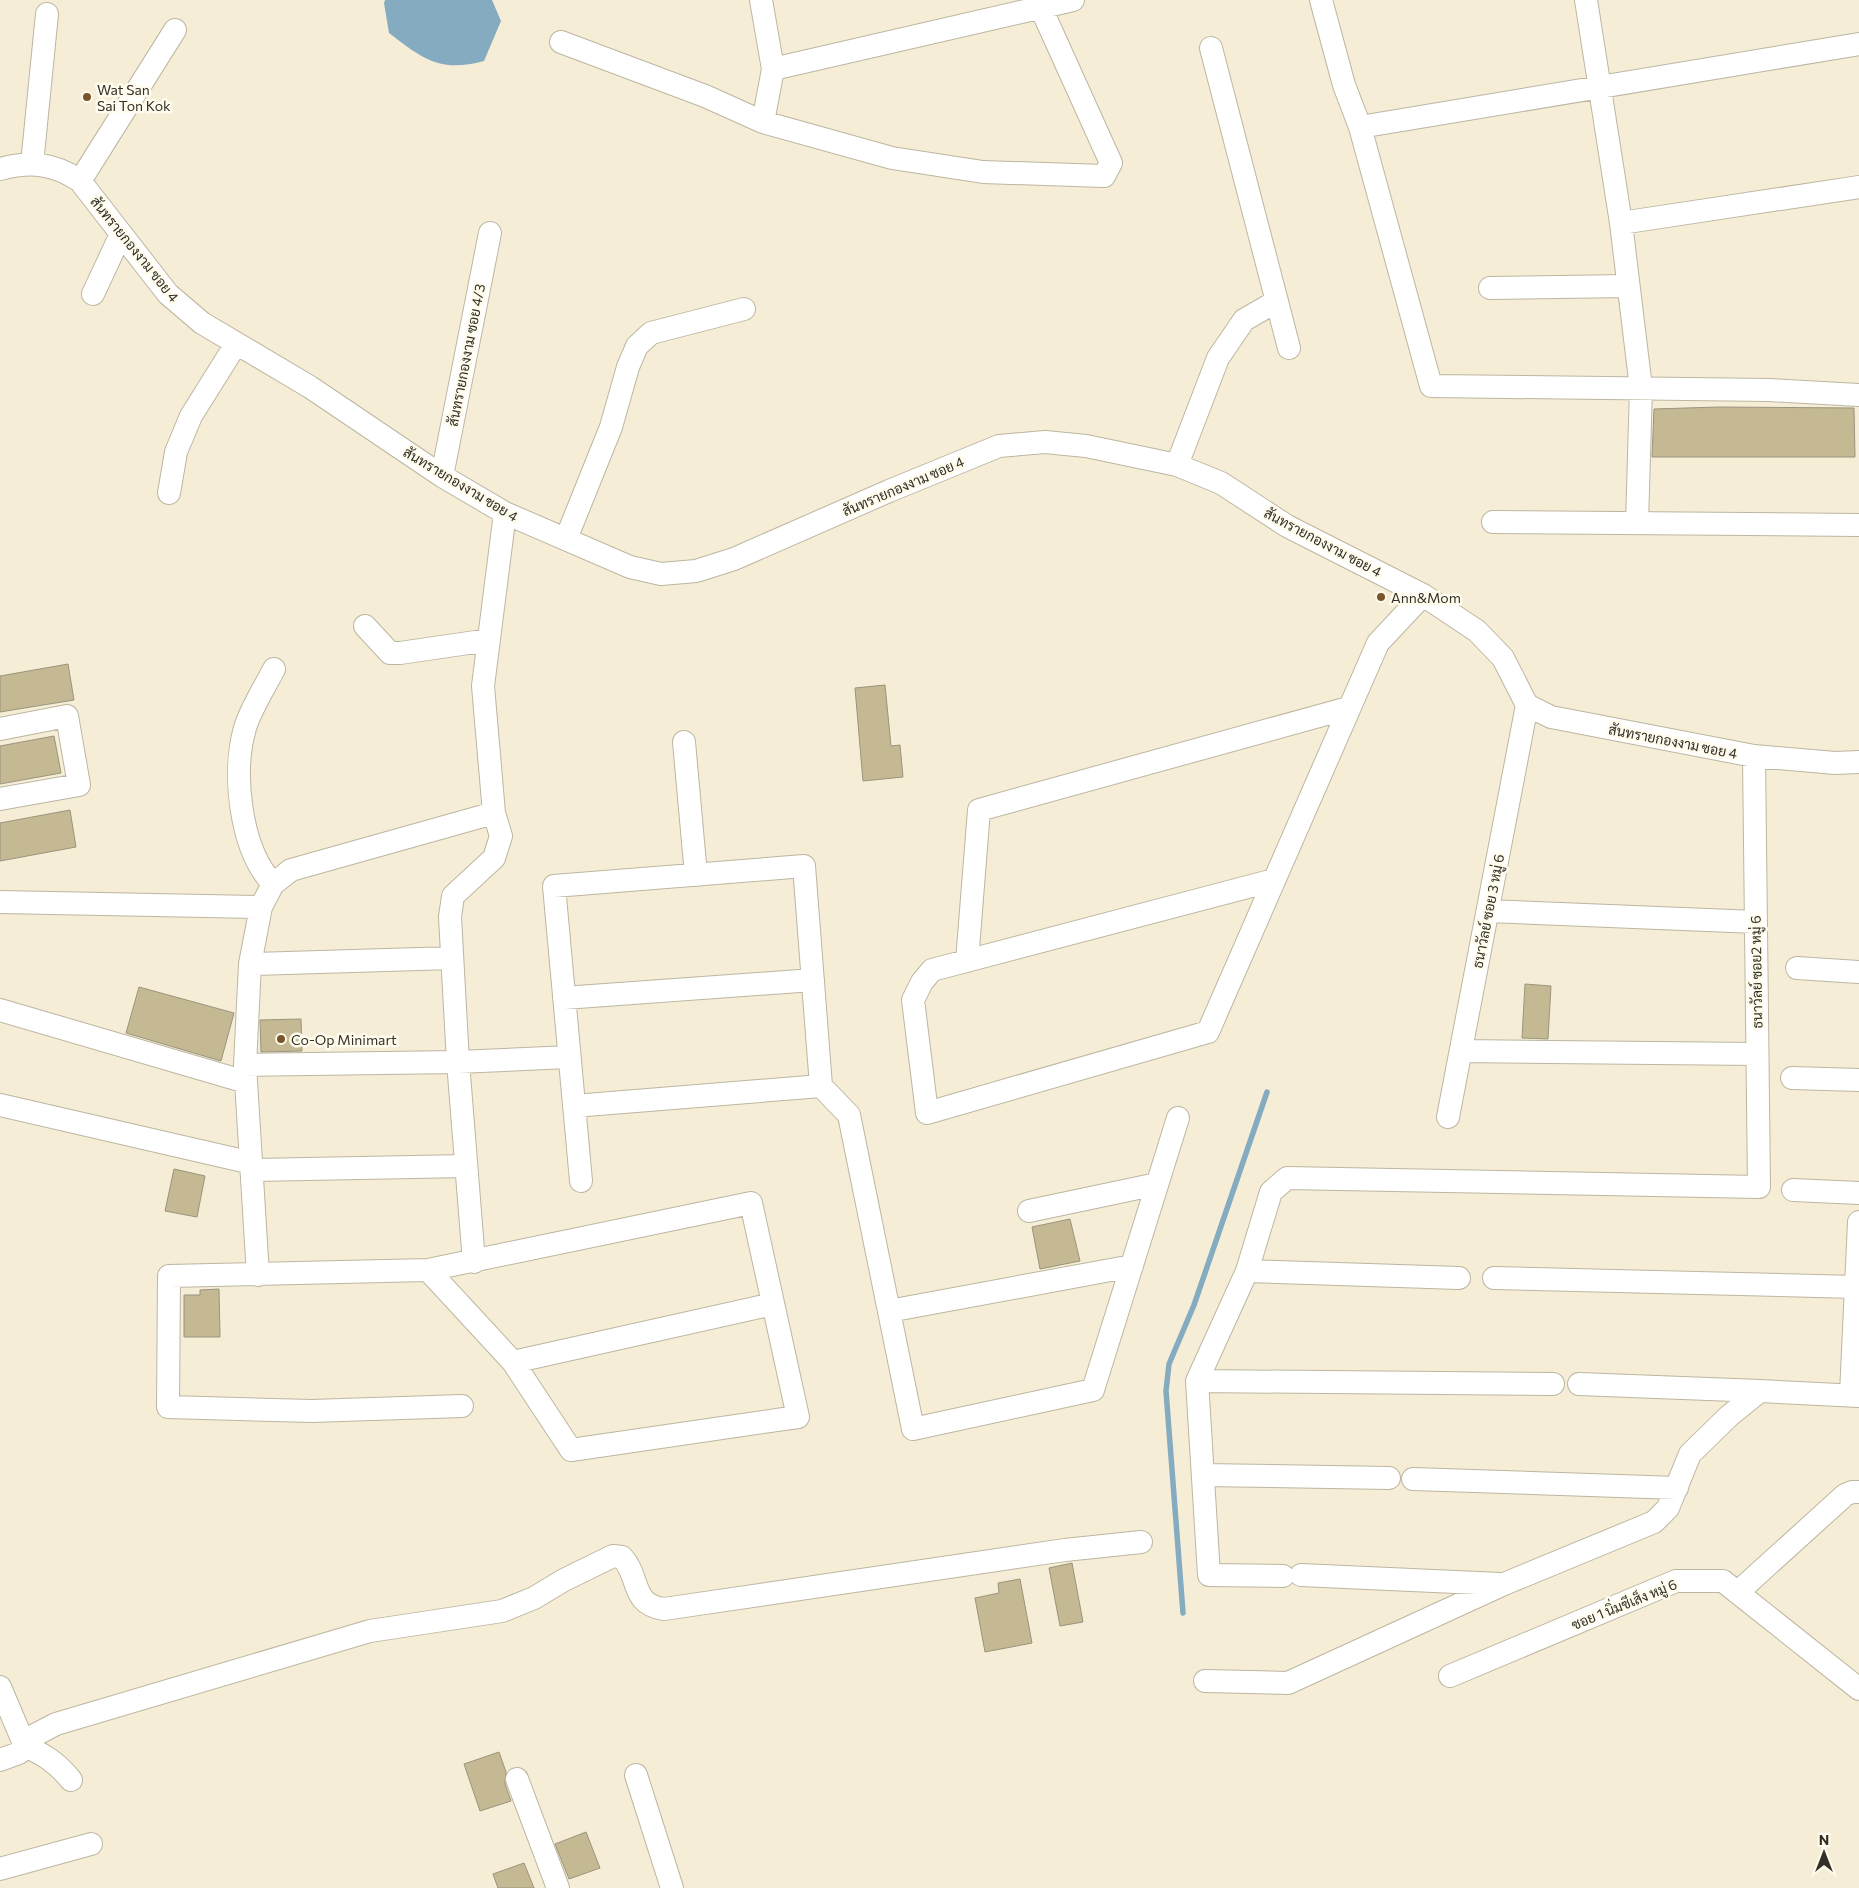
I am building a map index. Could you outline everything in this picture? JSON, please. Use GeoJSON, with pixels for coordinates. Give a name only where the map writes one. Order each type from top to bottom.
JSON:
{"type":"FeatureCollection","features":[{"type":"Feature","properties":{"kind":"street"},"geometry":{"type":"LineString","coordinates":[[761,0],[774,68],[763,122]]}},
{"type":"Feature","properties":{"kind":"street"},"geometry":{"type":"LineString","coordinates":[[774,68],[1073,0]]}},
{"type":"Feature","properties":{"kind":"street"},"geometry":{"type":"LineString","coordinates":[[1321,0],[1344,85],[1360,127],[1431,386],[1769,390],[1859,396]]}},
{"type":"Feature","properties":{"kind":"street"},"geometry":{"type":"LineString","coordinates":[[1586,0],[1621,223],[1641,388],[1637,523]]}},
{"type":"Feature","properties":{"kind":"street"},"geometry":{"type":"LineString","coordinates":[[561,42],[705,96],[763,122],[892,158],[983,172],[1104,176],[1111,163],[1041,8]]}},
{"type":"Feature","properties":{"kind":"street"},"geometry":{"type":"LineString","coordinates":[[32,164],[47,14]]}},
{"type":"Feature","properties":{"kind":"street"},"geometry":{"type":"LineString","coordinates":[[80,181],[175,30]]}},
{"type":"Feature","properties":{"kind":"street"},"geometry":{"type":"LineString","coordinates":[[1360,127],[1859,44]]}},
{"type":"Feature","properties":{"kind":"street"},"geometry":{"type":"LineString","coordinates":[[1211,48],[1290,348]]}},
{"type":"Feature","properties":{"kind":"street","name":"สันทรายกองงาม ซอย 4"},"geometry":{"type":"LineString","coordinates":[[0,169],[32,164],[64,170],[80,181],[168,294],[202,323],[310,387],[442,476],[505,513],[630,567],[660,574],[696,571],[734,559],[889,491],[999,446],[1045,442],[1069,445],[1177,465],[1221,482],[1287,526],[1423,595],[1477,631],[1503,658],[1527,705],[1551,717],[1754,756],[1835,763],[1859,762]]}},
{"type":"Feature","properties":{"kind":"street"},"geometry":{"type":"LineString","coordinates":[[1621,223],[1859,187]]}},
{"type":"Feature","properties":{"kind":"street","name":"สันทรายกองงาม ซอย 4/3"},"geometry":{"type":"LineString","coordinates":[[442,476],[490,233]]}},
{"type":"Feature","properties":{"kind":"street"},"geometry":{"type":"LineString","coordinates":[[93,294],[121,234]]}},
{"type":"Feature","properties":{"kind":"street"},"geometry":{"type":"LineString","coordinates":[[1490,288],[1628,286]]}},
{"type":"Feature","properties":{"kind":"street"},"geometry":{"type":"LineString","coordinates":[[1177,465],[1218,358],[1244,320],[1277,301]]}},
{"type":"Feature","properties":{"kind":"street"},"geometry":{"type":"LineString","coordinates":[[566,539],[610,428],[628,368],[637,346],[652,333],[744,309]]}},
{"type":"Feature","properties":{"kind":"street"},"geometry":{"type":"LineString","coordinates":[[169,493],[176,452],[191,416],[236,344]]}},
{"type":"Feature","properties":{"kind":"street"},"geometry":{"type":"LineString","coordinates":[[474,1262],[458,1062],[450,917],[453,896],[494,858],[501,836],[494,813],[483,686],[505,513]]}},
{"type":"Feature","properties":{"kind":"street"},"geometry":{"type":"LineString","coordinates":[[1493,522],[1859,525]]}},
{"type":"Feature","properties":{"kind":"street"},"geometry":{"type":"LineString","coordinates":[[1274,880],[932,970],[922,982],[913,1000],[927,1113],[1208,1032],[1378,643],[1423,595]]}},
{"type":"Feature","properties":{"kind":"street"},"geometry":{"type":"LineString","coordinates":[[365,626],[390,653],[489,640]]}},
{"type":"Feature","properties":{"kind":"street"},"geometry":{"type":"LineString","coordinates":[[274,669],[245,726],[240,755],[241,801],[248,841],[263,874],[274,884]]}},
{"type":"Feature","properties":{"kind":"street","name":"ธนาวัลย์ ซอย 3 หมู่ 6"},"geometry":{"type":"LineString","coordinates":[[1448,1116],[1527,705]]}},
{"type":"Feature","properties":{"kind":"street"},"geometry":{"type":"LineString","coordinates":[[967,961],[979,810],[1348,708]]}},
{"type":"Feature","properties":{"kind":"street"},"geometry":{"type":"LineString","coordinates":[[0,729],[67,716],[79,786],[0,799]]}},
{"type":"Feature","properties":{"kind":"street"},"geometry":{"type":"LineString","coordinates":[[684,742],[696,875]]}},
{"type":"Feature","properties":{"kind":"street","name":"ธนาวัลย์ ซอย2 หมู่ 6"},"geometry":{"type":"LineString","coordinates":[[1247,1271],[1271,1192],[1287,1178],[1759,1187],[1754,756]]}},
{"type":"Feature","properties":{"kind":"street"},"geometry":{"type":"LineString","coordinates":[[258,1274],[246,1074],[250,964],[261,907],[274,884],[291,870],[494,813]]}},
{"type":"Feature","properties":{"kind":"street"},"geometry":{"type":"LineString","coordinates":[[581,1181],[554,886],[804,866],[821,1086],[849,1114],[913,1429],[1093,1390],[1178,1118]]}},
{"type":"Feature","properties":{"kind":"street"},"geometry":{"type":"LineString","coordinates":[[0,902],[261,907]]}},
{"type":"Feature","properties":{"kind":"street"},"geometry":{"type":"LineString","coordinates":[[1488,911],[1756,922]]}},
{"type":"Feature","properties":{"kind":"street"},"geometry":{"type":"LineString","coordinates":[[250,964],[452,958]]}},
{"type":"Feature","properties":{"kind":"street"},"geometry":{"type":"LineString","coordinates":[[1797,968],[1859,972]]}},
{"type":"Feature","properties":{"kind":"street"},"geometry":{"type":"LineString","coordinates":[[564,998],[813,980]]}},
{"type":"Feature","properties":{"kind":"street"},"geometry":{"type":"LineString","coordinates":[[0,1010],[246,1074],[569,1057]]}},
{"type":"Feature","properties":{"kind":"street"},"geometry":{"type":"LineString","coordinates":[[1461,1051],[1757,1054]]}},
{"type":"Feature","properties":{"kind":"street"},"geometry":{"type":"LineString","coordinates":[[1792,1078],[1859,1080]]}},
{"type":"Feature","properties":{"kind":"street"},"geometry":{"type":"LineString","coordinates":[[574,1106],[821,1086]]}},
{"type":"Feature","properties":{"kind":"street"},"geometry":{"type":"LineString","coordinates":[[0,1105],[252,1166],[466,1166]]}},
{"type":"Feature","properties":{"kind":"street"},"geometry":{"type":"LineString","coordinates":[[1028,1211],[1157,1184]]}},
{"type":"Feature","properties":{"kind":"street"},"geometry":{"type":"LineString","coordinates":[[1793,1190],[1859,1193]]}},
{"type":"Feature","properties":{"kind":"street"},"geometry":{"type":"LineString","coordinates":[[428,1270],[513,1362],[571,1450],[798,1418],[751,1203],[474,1262],[428,1270],[169,1276],[168,1407],[312,1410],[462,1406]]}},
{"type":"Feature","properties":{"kind":"street"},"geometry":{"type":"LineString","coordinates":[[1578,1384],[1855,1395],[1859,1222]]}},
{"type":"Feature","properties":{"kind":"street"},"geometry":{"type":"LineString","coordinates":[[889,1311],[1132,1266]]}},
{"type":"Feature","properties":{"kind":"street"},"geometry":{"type":"LineString","coordinates":[[1459,1278],[1247,1271],[1197,1381],[1209,1575],[1292,1576],[1504,1584]]}},
{"type":"Feature","properties":{"kind":"street"},"geometry":{"type":"LineString","coordinates":[[1494,1278],[1856,1287]]}},
{"type":"Feature","properties":{"kind":"street"},"geometry":{"type":"LineString","coordinates":[[513,1362],[773,1304]]}},
{"type":"Feature","properties":{"kind":"street"},"geometry":{"type":"LineString","coordinates":[[1197,1381],[1553,1384]]}},
{"type":"Feature","properties":{"kind":"street"},"geometry":{"type":"LineString","coordinates":[[1205,1681],[1288,1683],[1504,1584],[1654,1522],[1668,1508],[1678,1488],[1690,1454],[1729,1416],[1760,1391]]}},
{"type":"Feature","properties":{"kind":"street"},"geometry":{"type":"LineString","coordinates":[[1203,1476],[1389,1478]]}},
{"type":"Feature","properties":{"kind":"street"},"geometry":{"type":"LineString","coordinates":[[1413,1479],[1678,1488]]}},
{"type":"Feature","properties":{"kind":"street"},"geometry":{"type":"LineString","coordinates":[[1738,1592],[1845,1495],[1859,1492]]}},
{"type":"Feature","properties":{"kind":"street"},"geometry":{"type":"LineString","coordinates":[[0,1760],[19,1753],[35,1735],[56,1724],[370,1632],[502,1611],[534,1598],[564,1580],[613,1556],[622,1557],[628,1564],[641,1597],[650,1607],[664,1608],[1065,1550],[1141,1542]]}},
{"type":"Feature","properties":{"kind":"street","name":"ซอย 1 นิ่มซีเส็ง หมู่ 6"},"geometry":{"type":"LineString","coordinates":[[1450,1676],[1676,1581],[1723,1581],[1857,1683]]}},
{"type":"Feature","properties":{"kind":"street"},"geometry":{"type":"LineString","coordinates":[[0,1687],[25,1746],[52,1760],[71,1780]]}},
{"type":"Feature","properties":{"kind":"street"},"geometry":{"type":"LineString","coordinates":[[636,1775],[672,1888]]}},
{"type":"Feature","properties":{"kind":"street"},"geometry":{"type":"LineString","coordinates":[[517,1779],[558,1888]]}},
{"type":"Feature","properties":{"kind":"street"},"geometry":{"type":"LineString","coordinates":[[0,1869],[92,1844]]}},
{"type":"Feature","properties":{"kind":"water"},"geometry":{"type":"Polygon","coordinates":[[[385,0],[492,0],[501,21],[484,61],[469,64],[444,64],[422,56],[389,33],[385,0]]]}},
{"type":"Feature","properties":{"kind":"building"},"geometry":{"type":"Polygon","coordinates":[[[1718,407],[1854,408],[1855,457],[1652,457],[1654,409],[1718,407]]]}},
{"type":"Feature","properties":{"kind":"building"},"geometry":{"type":"Polygon","coordinates":[[[68,664],[74,700],[0,712],[0,676],[68,664]]]}},
{"type":"Feature","properties":{"kind":"building"},"geometry":{"type":"Polygon","coordinates":[[[885,685],[891,746],[900,745],[903,777],[863,781],[855,688],[885,685]]]}},
{"type":"Feature","properties":{"kind":"building"},"geometry":{"type":"Polygon","coordinates":[[[54,736],[61,773],[0,784],[0,746],[54,736]]]}},
{"type":"Feature","properties":{"kind":"building"},"geometry":{"type":"Polygon","coordinates":[[[70,810],[76,847],[0,861],[0,823],[70,810]]]}},
{"type":"Feature","properties":{"kind":"building"},"geometry":{"type":"Polygon","coordinates":[[[1525,984],[1551,986],[1548,1039],[1522,1038],[1525,984]]]}},
{"type":"Feature","properties":{"kind":"building"},"geometry":{"type":"Polygon","coordinates":[[[139,987],[234,1013],[221,1061],[126,1033],[139,987]]]}},
{"type":"Feature","properties":{"kind":"building","name":"Co-Op Minimart"},"geometry":{"type":"Polygon","coordinates":[[[301,1019],[302,1051],[261,1052],[260,1020],[301,1019]]]}},
{"type":"Feature","properties":{"kind":"building"},"geometry":{"type":"Polygon","coordinates":[[[174,1169],[205,1176],[197,1217],[165,1211],[174,1169]]]}},
{"type":"Feature","properties":{"kind":"building"},"geometry":{"type":"Polygon","coordinates":[[[1070,1219],[1080,1261],[1040,1269],[1032,1227],[1070,1219]]]}},
{"type":"Feature","properties":{"kind":"building"},"geometry":{"type":"Polygon","coordinates":[[[219,1289],[220,1337],[184,1337],[184,1295],[200,1295],[200,1290],[219,1289]]]}},
{"type":"Feature","properties":{"kind":"building"},"geometry":{"type":"Polygon","coordinates":[[[1072,1563],[1083,1622],[1060,1626],[1049,1568],[1072,1563]]]}},
{"type":"Feature","properties":{"kind":"building"},"geometry":{"type":"Polygon","coordinates":[[[1020,1579],[1032,1643],[985,1652],[975,1598],[999,1593],[998,1583],[1020,1579]]]}},
{"type":"Feature","properties":{"kind":"building"},"geometry":{"type":"Polygon","coordinates":[[[499,1752],[506,1772],[505,1784],[511,1801],[480,1811],[464,1764],[499,1752]]]}},
{"type":"Feature","properties":{"kind":"building"},"geometry":{"type":"Polygon","coordinates":[[[586,1832],[600,1868],[569,1879],[555,1844],[586,1832]]]}},
{"type":"Feature","properties":{"kind":"building"},"geometry":{"type":"Polygon","coordinates":[[[524,1863],[534,1888],[498,1888],[493,1874],[524,1863]]]}},
{"type":"Feature","properties":{"kind":"waterway"},"geometry":{"type":"LineString","coordinates":[[1183,1613],[1166,1391],[1169,1364],[1194,1305],[1267,1092]]}},
{"type":"Feature","properties":{"kind":"place","name":"Wat San Sai Ton Kok"},"geometry":{"type":"Point","coordinates":[87,97]}},
{"type":"Feature","properties":{"kind":"place","name":"Ann&Mom"},"geometry":{"type":"Point","coordinates":[1381,597]}},
{"type":"Feature","properties":{"kind":"place","name":"Co-Op Minimart"},"geometry":{"type":"Point","coordinates":[281,1039]}}]}
